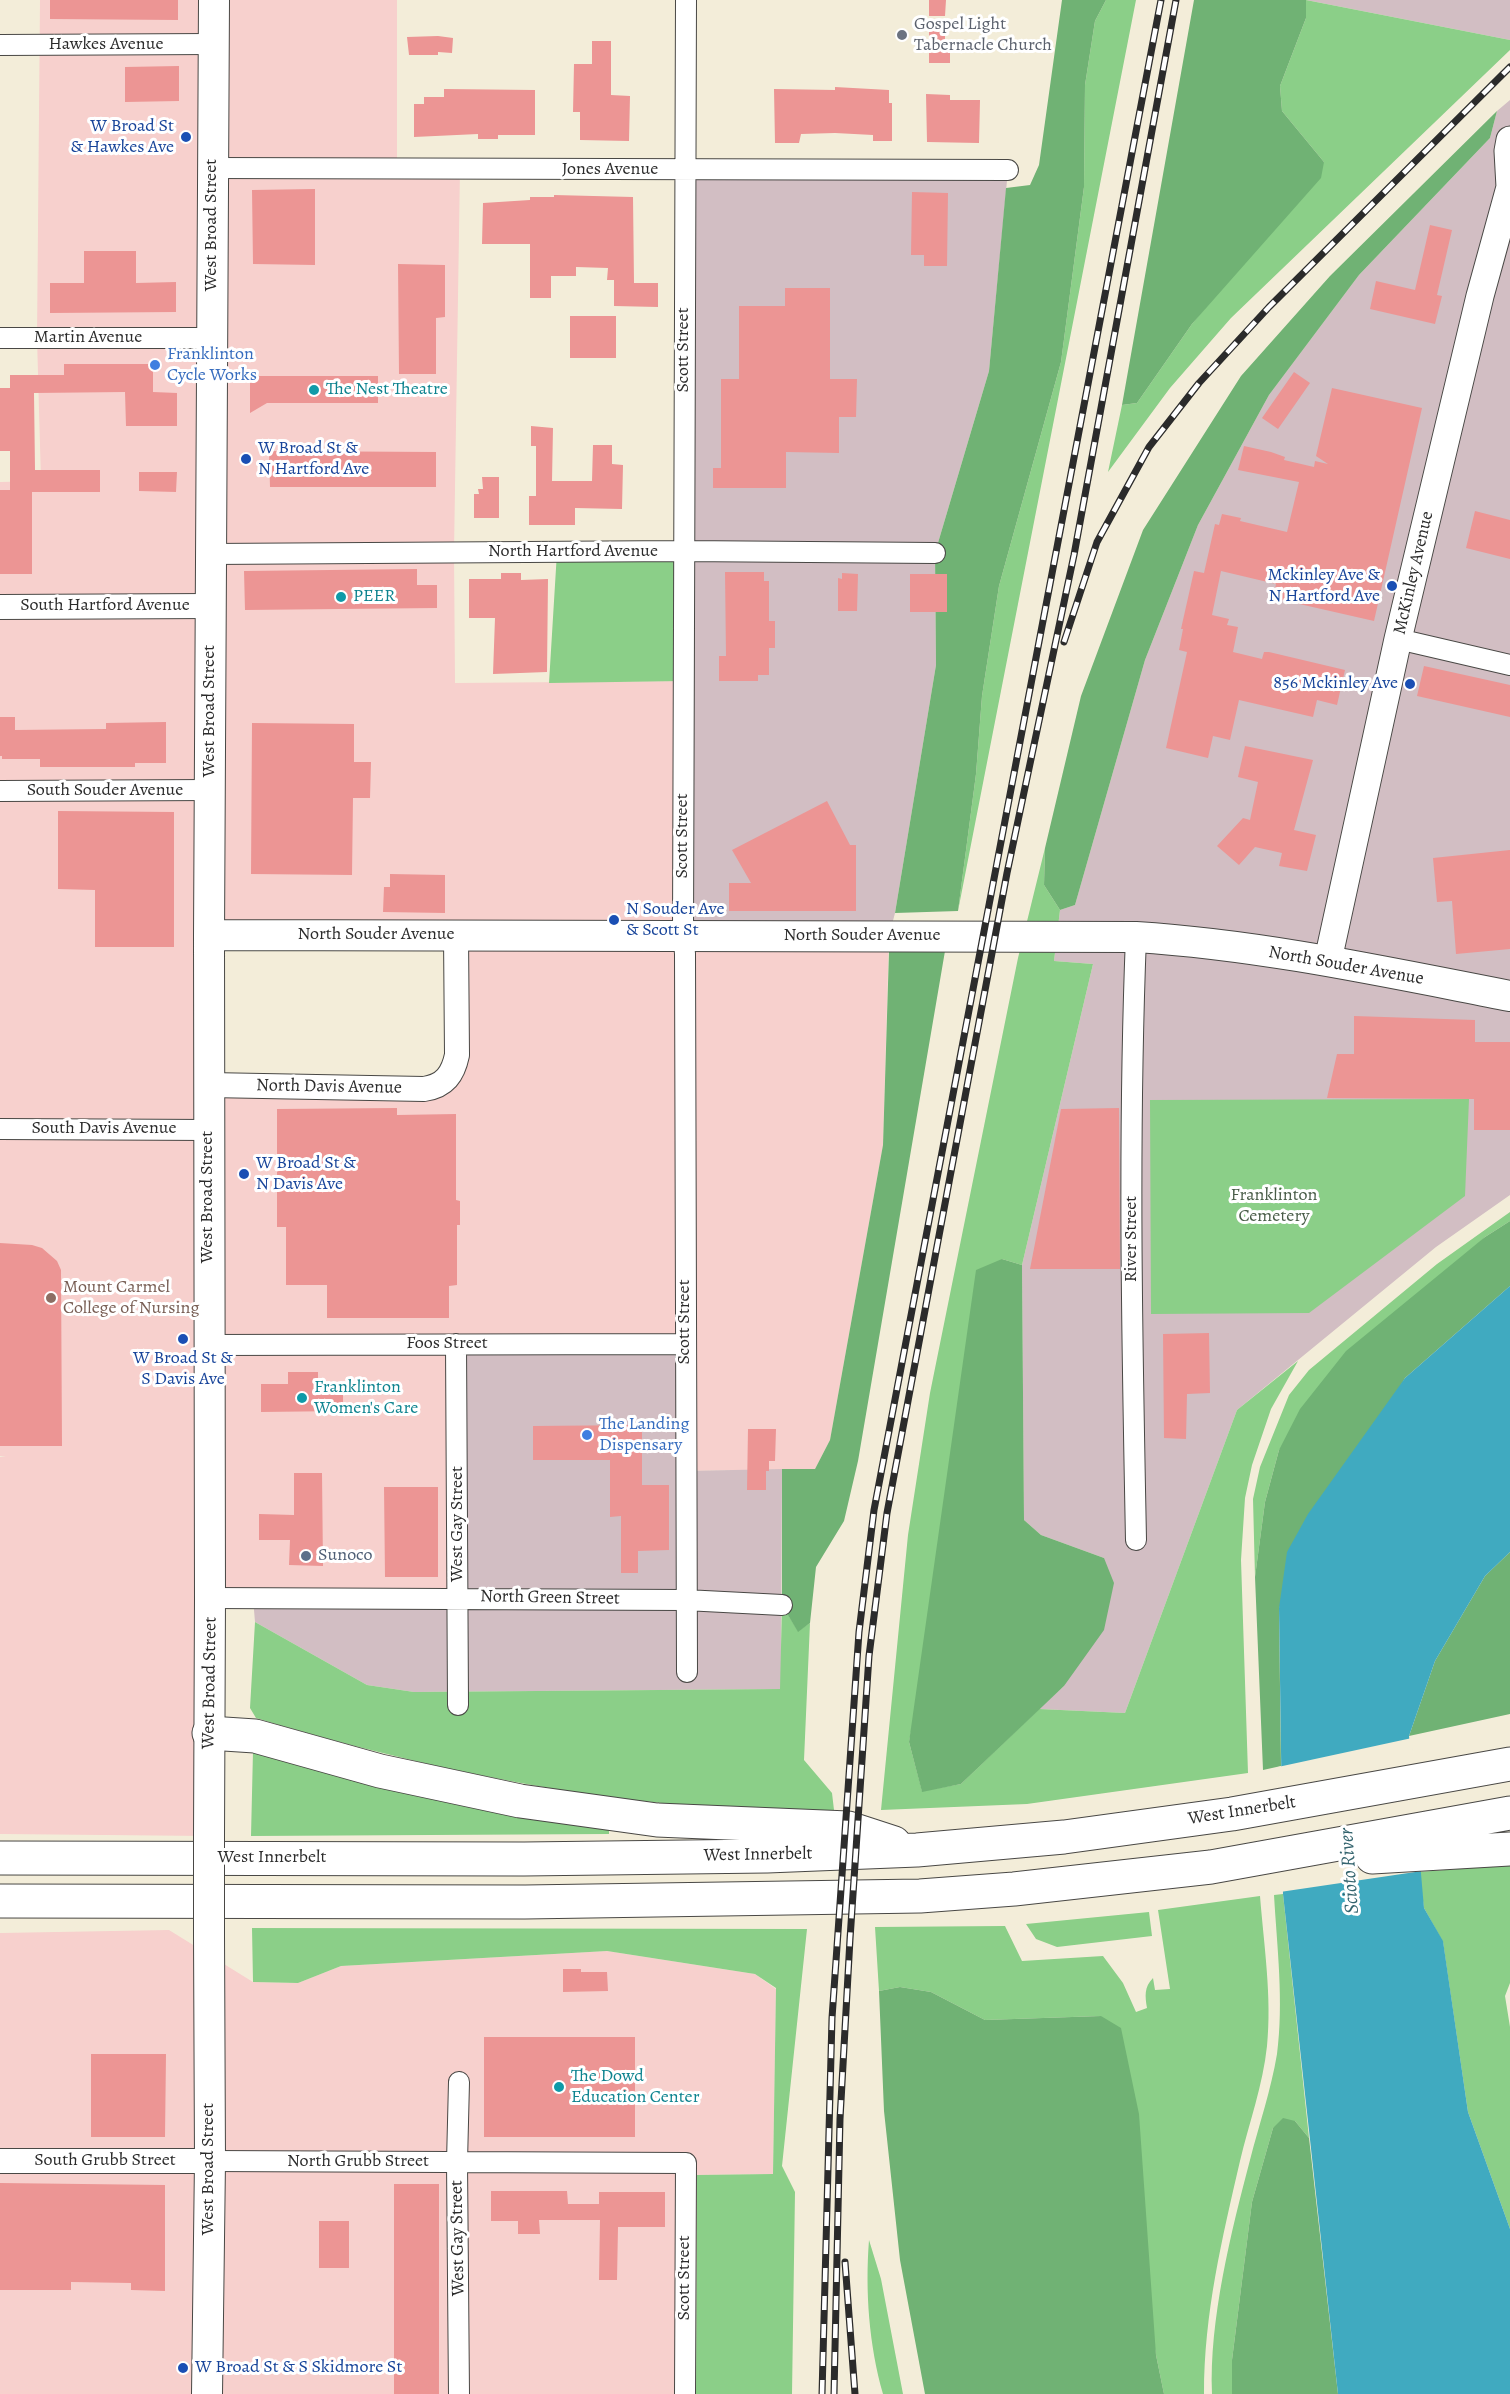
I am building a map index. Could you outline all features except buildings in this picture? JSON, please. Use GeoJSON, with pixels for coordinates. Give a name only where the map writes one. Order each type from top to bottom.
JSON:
{"type":"FeatureCollection","features":[{"type":"Feature","properties":{"kind":"highway"},"geometry":{"type":"LineString","coordinates":[[209,1732],[255,1736],[380,1771],[520,1801],[657,1820],[848,1828],[917,1850]]}},
{"type":"Feature","properties":{"kind":"highway"},"geometry":{"type":"LineString","coordinates":[[1213,1816],[1510,1740]]}},
{"type":"Feature","properties":{"kind":"highway","name":"West Innerbelt"},"geometry":{"type":"LineString","coordinates":[[0,1858],[547,1858],[767,1856],[917,1850],[1064,1837],[1213,1816],[1510,1764]]}},
{"type":"Feature","properties":{"kind":"highway"},"geometry":{"type":"LineString","coordinates":[[1211,1867],[1510,1813]]}},
{"type":"Feature","properties":{"kind":"highway"},"geometry":{"type":"LineString","coordinates":[[0,1901],[525,1902],[920,1896],[1025,1888],[1211,1867],[1510,1849]]}},
{"type":"Feature","properties":{"kind":"main road","name":"West Broad Street"},"geometry":{"type":"LineString","coordinates":[[207,2394],[210,2161],[208,1130],[213,0]]}},
{"type":"Feature","properties":{"kind":"main road","name":"McKinley Avenue"},"geometry":{"type":"LineString","coordinates":[[1328,960],[1398,639],[1469,340],[1510,187],[1508,151],[1510,140]]}},
{"type":"Feature","properties":{"kind":"main road","name":"North Souder Avenue"},"geometry":{"type":"LineString","coordinates":[[209,935],[1136,937],[1328,960],[1510,996]]}},
{"type":"Feature","properties":{"kind":"street","name":"Scott Street"},"geometry":{"type":"LineString","coordinates":[[686,0],[683,551],[687,1672]]}},
{"type":"Feature","properties":{"kind":"street","name":"Hawkes Avenue"},"geometry":{"type":"LineString","coordinates":[[0,45],[213,44]]}},
{"type":"Feature","properties":{"kind":"street","name":"Jones Avenue"},"geometry":{"type":"LineString","coordinates":[[213,168],[1008,170]]}},
{"type":"Feature","properties":{"kind":"street","name":"Martin Avenue"},"geometry":{"type":"LineString","coordinates":[[0,338],[211,338]]}},
{"type":"Feature","properties":{"kind":"street","name":"North Hartford Avenue"},"geometry":{"type":"LineString","coordinates":[[211,554],[683,551],[935,553]]}},
{"type":"Feature","properties":{"kind":"street","name":"South Hartford Avenue"},"geometry":{"type":"LineString","coordinates":[[0,607],[211,606]]}},
{"type":"Feature","properties":{"kind":"street"},"geometry":{"type":"LineString","coordinates":[[1398,639],[1510,664]]}},
{"type":"Feature","properties":{"kind":"street","name":"South Souder Avenue"},"geometry":{"type":"LineString","coordinates":[[0,790],[210,790]]}},
{"type":"Feature","properties":{"kind":"street","name":"North Davis Avenue"},"geometry":{"type":"LineString","coordinates":[[209,1085],[424,1089],[437,1087],[447,1079],[454,1068],[457,1055],[456,935]]}},
{"type":"Feature","properties":{"kind":"street","name":"River Street"},"geometry":{"type":"LineString","coordinates":[[1136,937],[1131,1048],[1136,1540]]}},
{"type":"Feature","properties":{"kind":"street","name":"South Davis Avenue"},"geometry":{"type":"LineString","coordinates":[[0,1129],[208,1130]]}},
{"type":"Feature","properties":{"kind":"street","name":"West Gay Street"},"geometry":{"type":"LineString","coordinates":[[456,1344],[458,1705]]}},
{"type":"Feature","properties":{"kind":"street","name":"Foos Street"},"geometry":{"type":"LineString","coordinates":[[208,1345],[685,1344]]}},
{"type":"Feature","properties":{"kind":"street","name":"North Green Street"},"geometry":{"type":"LineString","coordinates":[[210,1598],[459,1597],[685,1600],[782,1605]]}},
{"type":"Feature","properties":{"kind":"street","name":"West Gay Street"},"geometry":{"type":"LineString","coordinates":[[459,2082],[457,2162],[459,2394]]}},
{"type":"Feature","properties":{"kind":"street","name":"South Grubb Street"},"geometry":{"type":"LineString","coordinates":[[0,2161],[210,2161]]}},
{"type":"Feature","properties":{"kind":"street","name":"North Grubb Street"},"geometry":{"type":"LineString","coordinates":[[210,2161],[686,2163]]}},
{"type":"Feature","properties":{"kind":"street","name":"Scott Street"},"geometry":{"type":"LineString","coordinates":[[685,2394],[686,2163]]}},
{"type":"Feature","properties":{"kind":"shaded area"},"geometry":{"type":"Polygon","coordinates":[[[40,0],[397,0],[397,169],[460,169],[454,552],[455,683],[683,681],[889,936],[883,1145],[830,1440],[815,1469],[685,1471],[459,1597],[211,1598],[209,1836],[0,1834],[0,1457],[6,1456],[0,1456],[0,482],[41,481],[37,338],[40,0]],[[209,935],[209,1085],[447,1079],[456,935],[209,935]]]}},
{"type":"Feature","properties":{"kind":"shaded area"},"geometry":{"type":"Polygon","coordinates":[[[1306,0],[1510,0],[1510,40],[1306,0]]]}},
{"type":"Feature","properties":{"kind":"shaded area"},"geometry":{"type":"Polygon","coordinates":[[[1510,100],[1510,1195],[1436,1247],[1237,1410],[1125,1713],[1039,1709],[1064,1686],[1104,1558],[1041,1535],[1024,1520],[1022,1265],[1093,964],[1054,961],[1060,910],[1075,905],[1145,660],[1198,525],[1269,395],[1359,275],[1490,138],[1497,111],[1510,100]]]}},
{"type":"Feature","properties":{"kind":"shaded area"},"geometry":{"type":"Polygon","coordinates":[[[685,170],[1008,170],[989,371],[935,553],[936,665],[895,913],[889,936],[684,935],[685,170]]]}},
{"type":"Feature","properties":{"kind":"shaded area"},"geometry":{"type":"Polygon","coordinates":[[[456,1344],[685,1344],[685,1471],[782,1469],[781,1689],[414,1692],[367,1685],[255,1622],[253,1598],[459,1597],[456,1344]]]}},
{"type":"Feature","properties":{"kind":"shaded area"},"geometry":{"type":"Polygon","coordinates":[[[169,1930],[253,1982],[298,1983],[341,1966],[607,1951],[755,1974],[776,1989],[773,2174],[697,2175],[696,2394],[0,2394],[0,1933],[169,1930]]]}},
{"type":"Feature","properties":{"kind":"green space"},"geometry":{"type":"Polygon","coordinates":[[[1062,0],[1106,0],[1095,21],[1085,85],[1084,187],[1061,362],[999,586],[982,696],[976,774],[958,911],[895,913],[936,665],[935,553],[989,371],[1006,188],[1030,185],[1039,165],[1062,0]]]}},
{"type":"Feature","properties":{"kind":"green space"},"geometry":{"type":"Polygon","coordinates":[[[1106,0],[1136,0],[958,911],[976,774],[982,696],[999,586],[1061,362],[1084,187],[1085,85],[1095,21],[1106,0]]]}},
{"type":"Feature","properties":{"kind":"green space"},"geometry":{"type":"Polygon","coordinates":[[[1194,0],[1306,0],[1306,18],[1280,86],[1282,111],[1324,162],[1321,178],[1192,324],[1137,403],[1122,405],[1194,0]]]}},
{"type":"Feature","properties":{"kind":"green space"},"geometry":{"type":"Polygon","coordinates":[[[1306,0],[1510,40],[1510,50],[1231,318],[1170,388],[1108,472],[1122,405],[1137,403],[1192,324],[1324,162],[1282,111],[1280,86],[1306,18],[1306,0]]]}},
{"type":"Feature","properties":{"kind":"green space"},"geometry":{"type":"Polygon","coordinates":[[[1497,111],[1490,138],[1359,275],[1269,395],[1198,525],[1145,660],[1075,905],[1060,910],[1044,885],[1045,848],[1081,696],[1143,530],[1241,376],[1330,276],[1497,111]]]}},
{"type":"Feature","properties":{"kind":"green space"},"geometry":{"type":"Polygon","coordinates":[[[683,551],[683,681],[549,683],[557,552],[683,551]]]}},
{"type":"Feature","properties":{"kind":"green space"},"geometry":{"type":"Polygon","coordinates":[[[1045,848],[1044,885],[1060,910],[1054,961],[1093,964],[1022,1265],[1002,1259],[909,1742],[922,1791],[961,1784],[1039,1709],[1125,1713],[1237,1410],[1298,1361],[1271,1409],[1252,1465],[1245,1498],[1241,1560],[1248,1773],[1027,1804],[881,1810],[908,1535],[930,1393],[1018,958],[1045,848]]]}},
{"type":"Feature","properties":{"kind":"green space"},"geometry":{"type":"Polygon","coordinates":[[[945,951],[858,1461],[844,1521],[816,1567],[810,1623],[798,1632],[782,1605],[782,1469],[815,1469],[830,1440],[883,1145],[889,952],[945,951]]]}},
{"type":"Feature","properties":{"kind":"green space","name":"Franklinton Cemetery"},"geometry":{"type":"Polygon","coordinates":[[[1469,1099],[1465,1196],[1309,1313],[1151,1314],[1150,1100],[1469,1099]]]}},
{"type":"Feature","properties":{"kind":"green space"},"geometry":{"type":"Polygon","coordinates":[[[1510,1212],[1510,1221],[1485,1237],[1279,1450],[1265,1502],[1255,1577],[1253,1499],[1260,1467],[1289,1395],[1309,1370],[1437,1264],[1510,1212]]]}},
{"type":"Feature","properties":{"kind":"green space"},"geometry":{"type":"Polygon","coordinates":[[[1510,1221],[1510,1286],[1405,1378],[1279,1608],[1281,1766],[1263,1770],[1255,1577],[1265,1502],[1279,1450],[1300,1409],[1346,1351],[1485,1237],[1510,1221]]]}},
{"type":"Feature","properties":{"kind":"green space"},"geometry":{"type":"Polygon","coordinates":[[[1002,1259],[1022,1265],[1024,1520],[1041,1535],[1104,1558],[1114,1583],[1104,1630],[1064,1686],[961,1784],[922,1792],[909,1742],[976,1270],[1002,1259]]]}},
{"type":"Feature","properties":{"kind":"green space"},"geometry":{"type":"Polygon","coordinates":[[[1510,1552],[1510,1714],[1409,1736],[1435,1661],[1485,1576],[1510,1552]]]}},
{"type":"Feature","properties":{"kind":"green space"},"geometry":{"type":"Polygon","coordinates":[[[782,1605],[798,1631],[810,1623],[804,1760],[832,1793],[834,1810],[817,1813],[720,1808],[610,1797],[559,1789],[406,1759],[306,1733],[256,1718],[250,1708],[255,1622],[367,1685],[414,1692],[780,1689],[782,1605]]]}},
{"type":"Feature","properties":{"kind":"green space"},"geometry":{"type":"Polygon","coordinates":[[[253,1751],[609,1822],[609,1834],[251,1836],[253,1751]]]}},
{"type":"Feature","properties":{"kind":"green space"},"geometry":{"type":"Polygon","coordinates":[[[1510,1865],[1510,1983],[1505,1996],[1510,2027],[1510,2229],[1468,2112],[1443,1942],[1424,1908],[1419,1872],[1510,1865]]]}},
{"type":"Feature","properties":{"kind":"green space"},"geometry":{"type":"Polygon","coordinates":[[[1283,1894],[1309,2138],[1295,2121],[1273,2128],[1252,2202],[1232,2360],[1232,2394],[1212,2394],[1214,2336],[1223,2276],[1277,2054],[1280,1995],[1274,1895],[1283,1894]]]}},
{"type":"Feature","properties":{"kind":"green space"},"geometry":{"type":"Polygon","coordinates":[[[1260,1896],[1268,1990],[1267,2046],[1215,2276],[1207,2334],[1204,2394],[1164,2394],[1101,2016],[985,2020],[931,1992],[900,1987],[879,1991],[875,1927],[1005,1926],[1022,1961],[1103,1956],[1123,1983],[1136,2012],[1147,2008],[1146,1992],[1153,1978],[1155,1990],[1170,1989],[1158,1910],[1260,1896]]]}},
{"type":"Feature","properties":{"kind":"green space"},"geometry":{"type":"Polygon","coordinates":[[[1149,1912],[1152,1936],[1057,1947],[1036,1939],[1026,1924],[1149,1912]]]}},
{"type":"Feature","properties":{"kind":"green space"},"geometry":{"type":"Polygon","coordinates":[[[252,1928],[807,1929],[782,2166],[795,2192],[792,2394],[696,2394],[697,2175],[773,2174],[776,1988],[755,1974],[607,1951],[341,1966],[298,1983],[253,1982],[252,1928]]]}},
{"type":"Feature","properties":{"kind":"green space"},"geometry":{"type":"Polygon","coordinates":[[[900,1987],[931,1992],[985,2020],[1101,2016],[1121,2028],[1139,2114],[1156,2355],[1164,2394],[925,2394],[900,2260],[884,2111],[879,1991],[900,1987]]]}},
{"type":"Feature","properties":{"kind":"green space"},"geometry":{"type":"Polygon","coordinates":[[[1283,2118],[1295,2121],[1309,2138],[1338,2394],[1232,2394],[1232,2360],[1252,2202],[1273,2128],[1283,2118]]]}},
{"type":"Feature","properties":{"kind":"green space"},"geometry":{"type":"Polygon","coordinates":[[[869,2240],[881,2279],[903,2394],[883,2394],[878,2375],[869,2318],[869,2240]]]}},
{"type":"Feature","properties":{"kind":"water","name":"Scioto River"},"geometry":{"type":"Polygon","coordinates":[[[1510,1286],[1510,1552],[1485,1576],[1435,1661],[1409,1736],[1424,1908],[1443,1941],[1468,2112],[1510,2229],[1510,2394],[1338,2394],[1283,1894],[1279,1608],[1287,1552],[1308,1514],[1405,1378],[1510,1286]]]}},
{"type":"Feature","properties":{"kind":"pier"},"geometry":{"type":"Polygon","coordinates":[[[1412,1738],[1422,1871],[1280,1892],[1278,1767],[1412,1738]]]}},
{"type":"Feature","properties":{"kind":"railway"},"geometry":{"type":"LineString","coordinates":[[822,2394],[832,2018],[859,1632],[874,1510],[1161,0]]}},
{"type":"Feature","properties":{"kind":"railway"},"geometry":{"type":"LineString","coordinates":[[834,2394],[840,2119],[850,1939],[869,1656],[887,1513],[1007,873],[1074,555],[1176,0]]}},
{"type":"Feature","properties":{"kind":"railway"},"geometry":{"type":"LineString","coordinates":[[1064,642],[1097,542],[1149,447],[1199,383],[1269,307],[1510,67]]}},
{"type":"Feature","properties":{"kind":"railway"},"geometry":{"type":"LineString","coordinates":[[845,2262],[855,2394]]}},
{"type":"Feature","properties":{"kind":"place","name":"Gospel Light Tabernacle Church"},"geometry":{"type":"Point","coordinates":[902,35]}},
{"type":"Feature","properties":{"kind":"place","name":"W Broad St & Hawkes Ave"},"geometry":{"type":"Point","coordinates":[186,137]}},
{"type":"Feature","properties":{"kind":"place","name":"Franklinton Cycle Works"},"geometry":{"type":"Point","coordinates":[155,365]}},
{"type":"Feature","properties":{"kind":"place","name":"The Nest Theatre"},"geometry":{"type":"Point","coordinates":[314,390]}},
{"type":"Feature","properties":{"kind":"place","name":"W Broad St & N Hartford Ave"},"geometry":{"type":"Point","coordinates":[246,459]}},
{"type":"Feature","properties":{"kind":"place","name":"Mckinley Ave & N Hartford Ave"},"geometry":{"type":"Point","coordinates":[1392,586]}},
{"type":"Feature","properties":{"kind":"place","name":"PEER"},"geometry":{"type":"Point","coordinates":[341,597]}},
{"type":"Feature","properties":{"kind":"place","name":"856 Mckinley Ave"},"geometry":{"type":"Point","coordinates":[1410,684]}},
{"type":"Feature","properties":{"kind":"place","name":"N Souder Ave & Scott St"},"geometry":{"type":"Point","coordinates":[614,920]}},
{"type":"Feature","properties":{"kind":"place","name":"W Broad St & N Davis Ave"},"geometry":{"type":"Point","coordinates":[244,1174]}},
{"type":"Feature","properties":{"kind":"place","name":"Mount Carmel College of Nursing"},"geometry":{"type":"Point","coordinates":[51,1298]}},
{"type":"Feature","properties":{"kind":"place","name":"W Broad St & S Davis Ave"},"geometry":{"type":"Point","coordinates":[183,1339]}},
{"type":"Feature","properties":{"kind":"place","name":"Franklinton Women's Care"},"geometry":{"type":"Point","coordinates":[302,1398]}},
{"type":"Feature","properties":{"kind":"place","name":"The Landing Dispensary"},"geometry":{"type":"Point","coordinates":[587,1435]}},
{"type":"Feature","properties":{"kind":"place","name":"Sunoco"},"geometry":{"type":"Point","coordinates":[306,1556]}},
{"type":"Feature","properties":{"kind":"place","name":"The Dowd Education Center"},"geometry":{"type":"Point","coordinates":[559,2087]}},
{"type":"Feature","properties":{"kind":"place","name":"W Broad St & S Skidmore St"},"geometry":{"type":"Point","coordinates":[183,2368]}}]}
